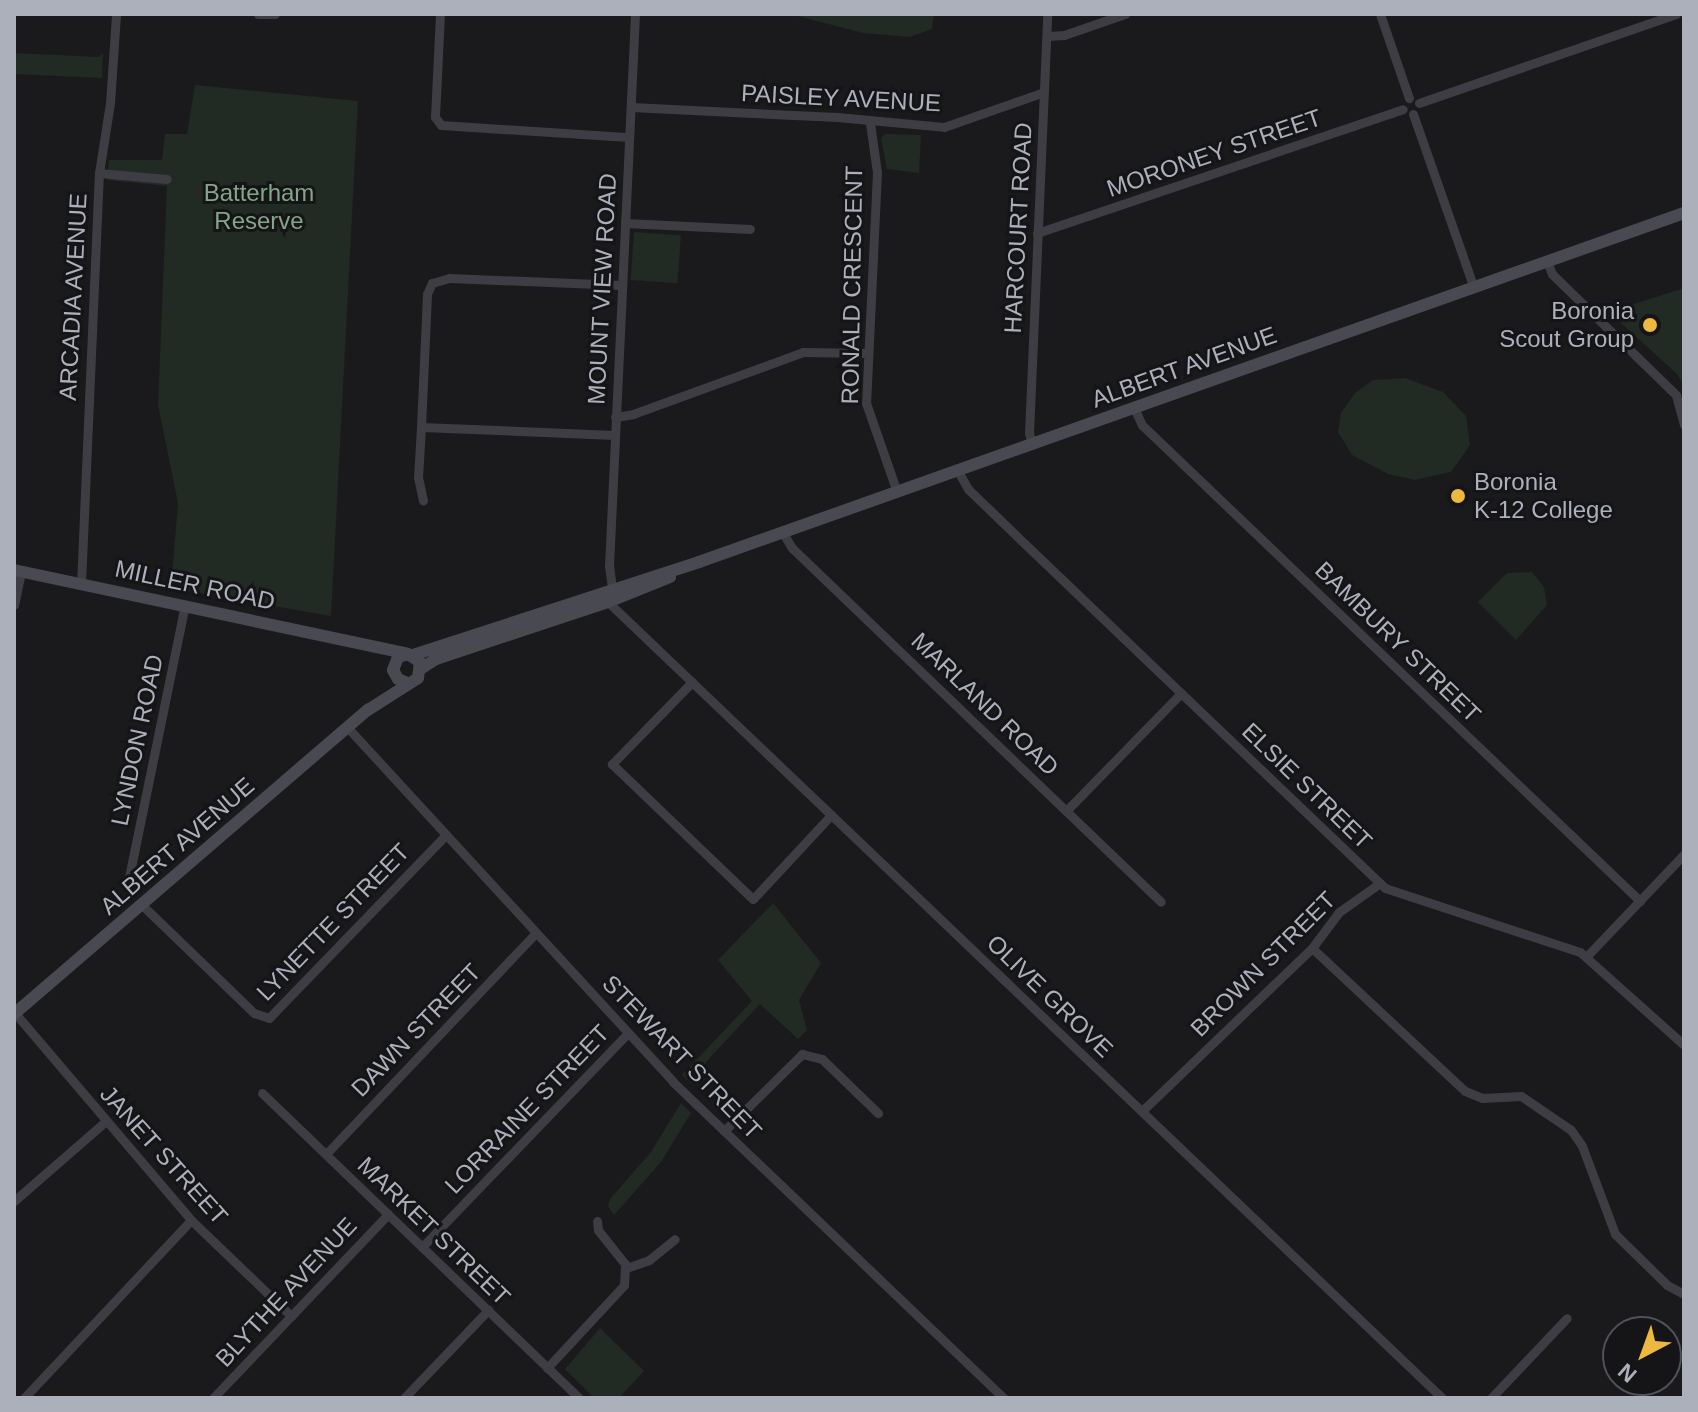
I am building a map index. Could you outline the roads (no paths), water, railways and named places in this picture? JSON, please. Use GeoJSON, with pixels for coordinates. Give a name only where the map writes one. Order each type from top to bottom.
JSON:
{"type":"FeatureCollection","features":[{"type":"Feature","properties":{"kind":"main road","name":"ALBERT AVENUE"},"geometry":{"type":"LineString","coordinates":[[422,668],[436,659],[699,562],[1684,213]]}},
{"type":"Feature","properties":{"kind":"main road","name":"MILLER ROAD"},"geometry":{"type":"LineString","coordinates":[[18,571],[411,654]]}},
{"type":"Feature","properties":{"kind":"main road","name":"ALBERT AVENUE"},"geometry":{"type":"LineString","coordinates":[[411,654],[610,596]]}},
{"type":"Feature","properties":{"kind":"main road","name":"MILLER ROAD"},"geometry":{"type":"LineString","coordinates":[[367,643],[393,670]]}},
{"type":"Feature","properties":{"kind":"main road"},"geometry":{"type":"LineString","coordinates":[[411,654],[422,668],[418,678],[407,683],[393,670],[398,657],[411,654]]}},
{"type":"Feature","properties":{"kind":"main road","name":"ALBERT AVENUE"},"geometry":{"type":"LineString","coordinates":[[368,710],[393,670]]}},
{"type":"Feature","properties":{"kind":"main road","name":"ALBERT AVENUE"},"geometry":{"type":"LineString","coordinates":[[14,1014],[368,710],[407,683]]}},
{"type":"Feature","properties":{"kind":"street","name":"ARCADIA AVENUE"},"geometry":{"type":"LineString","coordinates":[[81,584],[99,173],[110,103],[116,14]]}},
{"type":"Feature","properties":{"kind":"street"},"geometry":{"type":"LineString","coordinates":[[258,14],[275,14]]}},
{"type":"Feature","properties":{"kind":"street"},"geometry":{"type":"LineString","coordinates":[[440,14],[435,117],[441,125],[629,137]]}},
{"type":"Feature","properties":{"kind":"street","name":"MOUNT VIEW ROAD"},"geometry":{"type":"LineString","coordinates":[[610,596],[614,435],[635,14]]}},
{"type":"Feature","properties":{"kind":"street","name":"HARCOURT ROAD"},"geometry":{"type":"LineString","coordinates":[[1032,443],[1029,433],[1047,14]]}},
{"type":"Feature","properties":{"kind":"street"},"geometry":{"type":"LineString","coordinates":[[1047,36],[1064,35],[1125,14]]}},
{"type":"Feature","properties":{"kind":"street"},"geometry":{"type":"LineString","coordinates":[[1380,14],[1409,98],[1419,103]]}},
{"type":"Feature","properties":{"kind":"street"},"geometry":{"type":"LineString","coordinates":[[1413,114],[1419,103],[1676,14]]}},
{"type":"Feature","properties":{"kind":"street","name":"PAISLEY AVENUE"},"geometry":{"type":"LineString","coordinates":[[631,107],[837,117],[870,123],[944,127],[1044,92]]}},
{"type":"Feature","properties":{"kind":"street"},"geometry":{"type":"LineString","coordinates":[[1409,98],[1403,109],[1413,114],[1474,288]]}},
{"type":"Feature","properties":{"kind":"street","name":"MORONEY STREET"},"geometry":{"type":"LineString","coordinates":[[1037,233],[1403,109]]}},
{"type":"Feature","properties":{"kind":"street","name":"RONALD CRESCENT"},"geometry":{"type":"LineString","coordinates":[[870,123],[877,172],[866,403],[897,492]]}},
{"type":"Feature","properties":{"kind":"street"},"geometry":{"type":"LineString","coordinates":[[99,173],[167,179]]}},
{"type":"Feature","properties":{"kind":"street"},"geometry":{"type":"LineString","coordinates":[[625,223],[750,229]]}},
{"type":"Feature","properties":{"kind":"street"},"geometry":{"type":"LineString","coordinates":[[1547,261],[1552,274],[1676,395],[1684,425]]}},
{"type":"Feature","properties":{"kind":"street"},"geometry":{"type":"LineString","coordinates":[[423,500],[418,477],[427,294],[432,283],[449,278],[621,285]]}},
{"type":"Feature","properties":{"kind":"street"},"geometry":{"type":"LineString","coordinates":[[615,417],[633,414],[803,352],[868,353]]}},
{"type":"Feature","properties":{"kind":"street","name":"BAMBURY STREET"},"geometry":{"type":"LineString","coordinates":[[1134,408],[1142,425],[1640,901]]}},
{"type":"Feature","properties":{"kind":"street"},"geometry":{"type":"LineString","coordinates":[[421,427],[614,435]]}},
{"type":"Feature","properties":{"kind":"street","name":"ELSIE STREET"},"geometry":{"type":"LineString","coordinates":[[958,471],[968,489],[1380,883],[1397,892],[1556,941],[1587,956],[1684,1045]]}},
{"type":"Feature","properties":{"kind":"street","name":"MARLAND ROAD"},"geometry":{"type":"LineString","coordinates":[[783,533],[792,548],[1161,902]]}},
{"type":"Feature","properties":{"kind":"street"},"geometry":{"type":"LineString","coordinates":[[14,605],[18,571]]}},
{"type":"Feature","properties":{"kind":"street","name":"OLIVE GROVE"},"geometry":{"type":"LineString","coordinates":[[610,596],[631,623],[692,682],[1442,1398]]}},
{"type":"Feature","properties":{"kind":"street","name":"LYNDON ROAD"},"geometry":{"type":"LineString","coordinates":[[128,882],[185,605]]}},
{"type":"Feature","properties":{"kind":"street"},"geometry":{"type":"LineString","coordinates":[[692,682],[612,764],[753,899],[831,815]]}},
{"type":"Feature","properties":{"kind":"street"},"geometry":{"type":"LineString","coordinates":[[1067,810],[1181,693]]}},
{"type":"Feature","properties":{"kind":"street","name":"STEWART STREET"},"geometry":{"type":"LineString","coordinates":[[348,728],[628,1033],[724,1131],[1004,1398]]}},
{"type":"Feature","properties":{"kind":"street","name":"LYNETTE STREET"},"geometry":{"type":"LineString","coordinates":[[142,905],[254,1013],[269,1018],[446,835]]}},
{"type":"Feature","properties":{"kind":"street"},"geometry":{"type":"LineString","coordinates":[[1587,956],[1684,854]]}},
{"type":"Feature","properties":{"kind":"street","name":"BROWN STREET"},"geometry":{"type":"LineString","coordinates":[[1142,1111],[1312,948],[1339,912],[1380,883]]}},
{"type":"Feature","properties":{"kind":"street","name":"DAWN STREET"},"geometry":{"type":"LineString","coordinates":[[326,1154],[536,933]]}},
{"type":"Feature","properties":{"kind":"street"},"geometry":{"type":"LineString","coordinates":[[1312,948],[1465,1091],[1482,1098],[1521,1096],[1571,1130],[1582,1146],[1615,1234],[1667,1285],[1684,1294]]}},
{"type":"Feature","properties":{"kind":"street","name":"JANET STREET"},"geometry":{"type":"LineString","coordinates":[[14,1014],[191,1220],[291,1316]]}},
{"type":"Feature","properties":{"kind":"street","name":"LORRAINE STREET"},"geometry":{"type":"LineString","coordinates":[[422,1247],[628,1033]]}},
{"type":"Feature","properties":{"kind":"street"},"geometry":{"type":"LineString","coordinates":[[724,1131],[802,1054],[811,1053],[822,1059],[878,1113]]}},
{"type":"Feature","properties":{"kind":"street","name":"MARKET STREET"},"geometry":{"type":"LineString","coordinates":[[262,1093],[579,1398]]}},
{"type":"Feature","properties":{"kind":"street"},"geometry":{"type":"LineString","coordinates":[[14,1201],[106,1121]]}},
{"type":"Feature","properties":{"kind":"street","name":"BLYTHE AVENUE"},"geometry":{"type":"LineString","coordinates":[[213,1398],[388,1214]]}},
{"type":"Feature","properties":{"kind":"street"},"geometry":{"type":"LineString","coordinates":[[24,1398],[191,1220]]}},
{"type":"Feature","properties":{"kind":"street"},"geometry":{"type":"LineString","coordinates":[[597,1221],[598,1230],[626,1268]]}},
{"type":"Feature","properties":{"kind":"street"},"geometry":{"type":"LineString","coordinates":[[626,1268],[649,1260],[675,1239]]}},
{"type":"Feature","properties":{"kind":"street"},"geometry":{"type":"LineString","coordinates":[[547,1368],[619,1293],[626,1268]]}},
{"type":"Feature","properties":{"kind":"street"},"geometry":{"type":"LineString","coordinates":[[404,1398],[488,1310]]}},
{"type":"Feature","properties":{"kind":"street"},"geometry":{"type":"LineString","coordinates":[[1491,1398],[1567,1318]]}},
{"type":"Feature","properties":{"kind":"place","name":"Boronia Scout Group"},"geometry":{"type":"Point","coordinates":[1650,325]}},
{"type":"Feature","properties":{"kind":"place","name":"Boronia K-12 College"},"geometry":{"type":"Point","coordinates":[1458,496]}},
{"type":"Feature","properties":{"kind":"park label","name":"Batterham Reserve"},"geometry":{"type":"Point","coordinates":[259,207]}}]}
